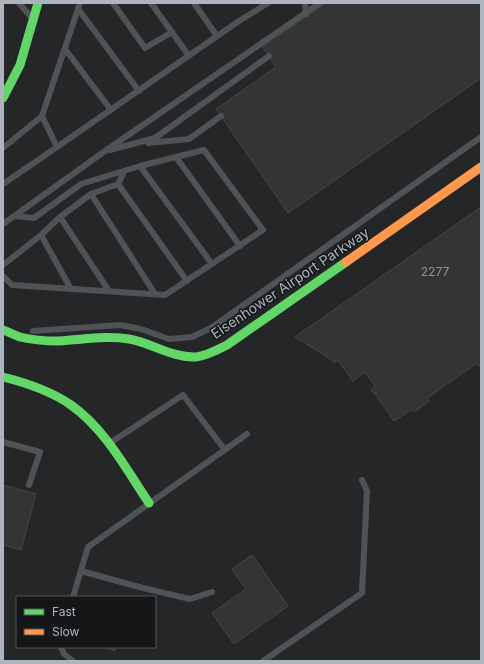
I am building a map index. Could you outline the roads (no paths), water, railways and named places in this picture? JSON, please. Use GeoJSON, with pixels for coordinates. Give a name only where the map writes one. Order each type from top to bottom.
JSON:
{"type":"FeatureCollection","features":[{"type":"Feature","properties":{"kind":"main road"},"geometry":{"type":"LineString","coordinates":[[3,98],[20,65],[38,3]]}},
{"type":"Feature","properties":{"kind":"main road","name":"Eisenhower Airport Parkway"},"geometry":{"type":"LineString","coordinates":[[7,331],[25,338],[59,341],[112,337],[130,339],[182,357],[197,357],[212,353],[228,345],[481,167]]}},
{"type":"Feature","properties":{"kind":"main road"},"geometry":{"type":"LineString","coordinates":[[3,377],[47,391],[72,405],[91,423],[149,503]]}},
{"type":"Feature","properties":{"kind":"lane"},"geometry":{"type":"LineString","coordinates":[[19,3],[33,20]]}},
{"type":"Feature","properties":{"kind":"lane"},"geometry":{"type":"LineString","coordinates":[[3,148],[42,116],[79,10],[80,3]]}},
{"type":"Feature","properties":{"kind":"lane"},"geometry":{"type":"LineString","coordinates":[[113,3],[145,48],[172,32]]}},
{"type":"Feature","properties":{"kind":"lane"},"geometry":{"type":"LineString","coordinates":[[151,3],[189,56]]}},
{"type":"Feature","properties":{"kind":"lane"},"geometry":{"type":"LineString","coordinates":[[194,3],[217,36]]}},
{"type":"Feature","properties":{"kind":"lane"},"geometry":{"type":"LineString","coordinates":[[3,184],[217,36],[268,3]]}},
{"type":"Feature","properties":{"kind":"lane"},"geometry":{"type":"LineString","coordinates":[[305,3],[306,14]]}},
{"type":"Feature","properties":{"kind":"lane"},"geometry":{"type":"LineString","coordinates":[[3,224],[235,60],[306,14],[320,3]]}},
{"type":"Feature","properties":{"kind":"lane"},"geometry":{"type":"LineString","coordinates":[[79,10],[139,91]]}},
{"type":"Feature","properties":{"kind":"lane"},"geometry":{"type":"LineString","coordinates":[[65,49],[111,110]]}},
{"type":"Feature","properties":{"kind":"lane"},"geometry":{"type":"LineString","coordinates":[[105,151],[155,138],[269,56]]}},
{"type":"Feature","properties":{"kind":"lane"},"geometry":{"type":"LineString","coordinates":[[42,116],[57,147]]}},
{"type":"Feature","properties":{"kind":"lane"},"geometry":{"type":"LineString","coordinates":[[129,145],[189,139],[221,116]]}},
{"type":"Feature","properties":{"kind":"lane"},"geometry":{"type":"LineString","coordinates":[[7,331],[120,325],[141,329],[169,339],[192,337],[211,328],[481,138]]}},
{"type":"Feature","properties":{"kind":"lane"},"geometry":{"type":"LineString","coordinates":[[3,276],[12,285],[165,295],[263,230],[204,150],[140,166],[81,184],[34,218],[15,216]]}},
{"type":"Feature","properties":{"kind":"lane"},"geometry":{"type":"LineString","coordinates":[[176,157],[240,246]]}},
{"type":"Feature","properties":{"kind":"lane"},"geometry":{"type":"LineString","coordinates":[[140,166],[212,264]]}},
{"type":"Feature","properties":{"kind":"lane"},"geometry":{"type":"LineString","coordinates":[[3,265],[40,235],[60,216],[91,194],[118,184],[124,172]]}},
{"type":"Feature","properties":{"kind":"lane"},"geometry":{"type":"LineString","coordinates":[[118,184],[187,281]]}},
{"type":"Feature","properties":{"kind":"lane"},"geometry":{"type":"LineString","coordinates":[[91,194],[155,294]]}},
{"type":"Feature","properties":{"kind":"lane"},"geometry":{"type":"LineString","coordinates":[[60,216],[109,291]]}},
{"type":"Feature","properties":{"kind":"lane"},"geometry":{"type":"LineString","coordinates":[[40,235],[70,289]]}},
{"type":"Feature","properties":{"kind":"lane"},"geometry":{"type":"LineString","coordinates":[[108,445],[183,395],[225,450]]}},
{"type":"Feature","properties":{"kind":"lane"},"geometry":{"type":"LineString","coordinates":[[73,596],[88,547],[247,434]]}},
{"type":"Feature","properties":{"kind":"lane"},"geometry":{"type":"LineString","coordinates":[[3,442],[40,452],[29,485]]}},
{"type":"Feature","properties":{"kind":"lane"},"geometry":{"type":"LineString","coordinates":[[263,661],[362,593],[367,491],[362,480]]}},
{"type":"Feature","properties":{"kind":"lane"},"geometry":{"type":"LineString","coordinates":[[81,571],[190,600],[212,592]]}},
{"type":"Feature","properties":{"kind":"lane"},"geometry":{"type":"LineString","coordinates":[[61,648],[64,654],[73,661]]}}]}
